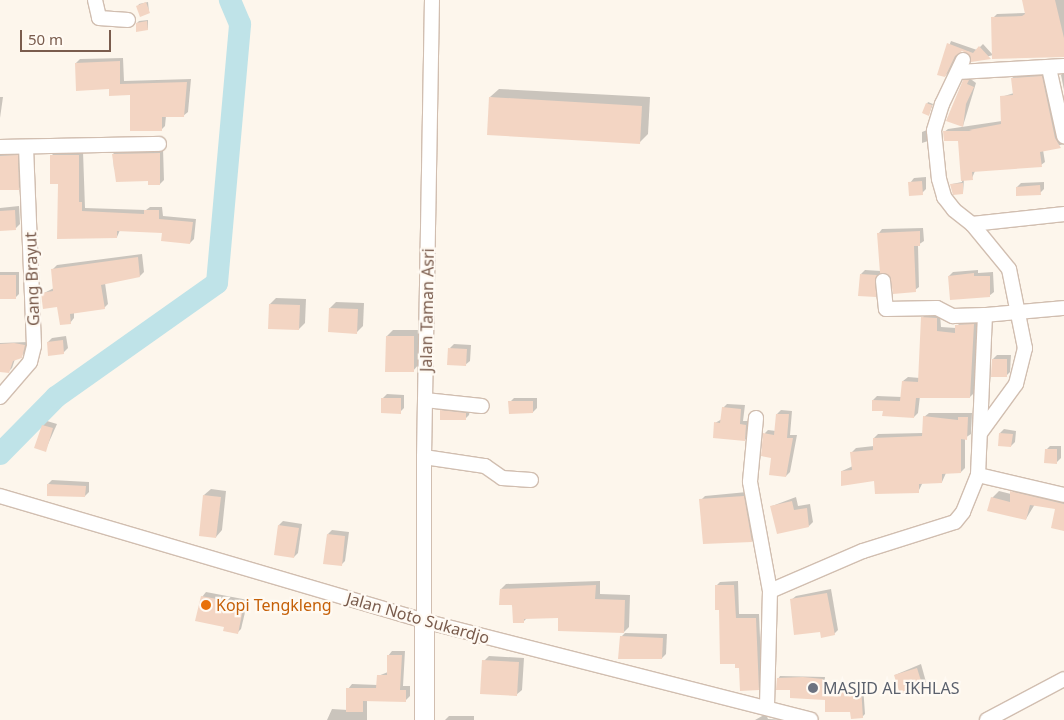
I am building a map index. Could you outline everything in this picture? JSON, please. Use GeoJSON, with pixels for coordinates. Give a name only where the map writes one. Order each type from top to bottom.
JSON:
{"type":"FeatureCollection","features":[{"type":"Feature","properties":{"kind":"street"},"geometry":{"type":"LineString","coordinates":[[95,0],[99,18],[128,20]]}},
{"type":"Feature","properties":{"kind":"street","name":"Jalan Taman Asri"},"geometry":{"type":"LineString","coordinates":[[424,621],[424,457],[432,0]]}},
{"type":"Feature","properties":{"kind":"street"},"geometry":{"type":"LineString","coordinates":[[981,432],[1021,374],[1025,348],[1009,269],[972,224],[954,210],[944,197],[934,143],[942,104],[961,66],[1049,68],[1064,66]]}},
{"type":"Feature","properties":{"kind":"street"},"geometry":{"type":"LineString","coordinates":[[1049,68],[1064,136]]}},
{"type":"Feature","properties":{"kind":"street"},"geometry":{"type":"LineString","coordinates":[[0,147],[26,149],[159,144]]}},
{"type":"Feature","properties":{"kind":"street","name":"Gang Brayut"},"geometry":{"type":"LineString","coordinates":[[0,397],[30,362],[34,346],[26,149]]}},
{"type":"Feature","properties":{"kind":"street"},"geometry":{"type":"LineString","coordinates":[[972,224],[1064,214]]}},
{"type":"Feature","properties":{"kind":"street"},"geometry":{"type":"LineString","coordinates":[[883,281],[886,309],[937,308],[953,316],[1064,308]]}},
{"type":"Feature","properties":{"kind":"street"},"geometry":{"type":"LineString","coordinates":[[770,592],[863,551],[910,535],[948,526],[963,512],[978,475],[985,315]]}},
{"type":"Feature","properties":{"kind":"street"},"geometry":{"type":"LineString","coordinates":[[425,400],[482,406]]}},
{"type":"Feature","properties":{"kind":"street"},"geometry":{"type":"LineString","coordinates":[[756,418],[750,482],[770,592],[767,708]]}},
{"type":"Feature","properties":{"kind":"street"},"geometry":{"type":"LineString","coordinates":[[424,457],[485,466],[502,478],[531,480]]}},
{"type":"Feature","properties":{"kind":"street"},"geometry":{"type":"LineString","coordinates":[[978,475],[1064,495]]}},
{"type":"Feature","properties":{"kind":"street","name":"Jalan Noto Sukardjo"},"geometry":{"type":"LineString","coordinates":[[0,496],[424,621],[808,720]]}},
{"type":"Feature","properties":{"kind":"street"},"geometry":{"type":"LineString","coordinates":[[424,621],[424,720]]}},
{"type":"Feature","properties":{"kind":"street"},"geometry":{"type":"LineString","coordinates":[[987,720],[1064,679]]}},
{"type":"Feature","properties":{"kind":"building"},"geometry":{"type":"Polygon","coordinates":[[[1022,0],[1055,0],[1064,38],[1064,57],[992,59],[991,17],[1022,16],[1025,14],[1022,0]]]}},
{"type":"Feature","properties":{"kind":"building"},"geometry":{"type":"Polygon","coordinates":[[[146,2],[150,13],[140,17],[136,6],[146,2]]]}},
{"type":"Feature","properties":{"kind":"building"},"geometry":{"type":"Polygon","coordinates":[[[147,21],[148,30],[136,32],[136,23],[147,21]]]}},
{"type":"Feature","properties":{"kind":"building"},"geometry":{"type":"Polygon","coordinates":[[[947,43],[973,53],[979,46],[991,59],[971,62],[970,55],[962,51],[955,56],[945,77],[937,75],[947,43]]]}},
{"type":"Feature","properties":{"kind":"building"},"geometry":{"type":"Polygon","coordinates":[[[120,61],[120,84],[187,82],[184,117],[162,117],[162,131],[130,131],[130,95],[109,96],[109,89],[76,91],[75,63],[120,61]]]}},
{"type":"Feature","properties":{"kind":"building"},"geometry":{"type":"Polygon","coordinates":[[[1042,76],[1055,138],[1061,148],[1040,152],[1042,167],[972,172],[973,180],[961,181],[958,141],[944,141],[943,131],[972,131],[969,130],[1001,124],[1000,96],[1013,95],[1011,78],[1042,76]]]}},
{"type":"Feature","properties":{"kind":"building"},"geometry":{"type":"Polygon","coordinates":[[[963,80],[969,80],[967,84],[974,87],[966,104],[963,127],[946,121],[963,80]]]}},
{"type":"Feature","properties":{"kind":"building"},"geometry":{"type":"Polygon","coordinates":[[[489,97],[642,106],[640,144],[487,135],[489,97]]]}},
{"type":"Feature","properties":{"kind":"building"},"geometry":{"type":"Polygon","coordinates":[[[926,103],[932,105],[929,116],[922,113],[926,103]]]}},
{"type":"Feature","properties":{"kind":"building"},"geometry":{"type":"Polygon","coordinates":[[[160,153],[160,185],[148,185],[148,181],[116,182],[112,154],[160,153]]]}},
{"type":"Feature","properties":{"kind":"building"},"geometry":{"type":"Polygon","coordinates":[[[18,155],[19,190],[0,190],[0,156],[18,155]]]}},
{"type":"Feature","properties":{"kind":"building"},"geometry":{"type":"Polygon","coordinates":[[[50,155],[79,155],[79,202],[82,202],[82,211],[144,214],[144,210],[159,210],[159,219],[193,222],[190,244],[161,241],[162,233],[117,231],[117,238],[57,239],[58,184],[50,184],[50,155]]]}},
{"type":"Feature","properties":{"kind":"building"},"geometry":{"type":"Polygon","coordinates":[[[922,181],[923,195],[909,196],[908,182],[922,181]]]}},
{"type":"Feature","properties":{"kind":"building"},"geometry":{"type":"Polygon","coordinates":[[[963,183],[963,194],[953,195],[950,184],[963,183]]]}},
{"type":"Feature","properties":{"kind":"building"},"geometry":{"type":"Polygon","coordinates":[[[1040,185],[1041,195],[1016,196],[1016,187],[1040,185]]]}},
{"type":"Feature","properties":{"kind":"building"},"geometry":{"type":"Polygon","coordinates":[[[15,210],[16,230],[0,231],[0,211],[15,210]]]}},
{"type":"Feature","properties":{"kind":"building"},"geometry":{"type":"Polygon","coordinates":[[[920,231],[920,246],[914,246],[916,292],[893,294],[890,276],[880,273],[877,233],[920,231]]]}},
{"type":"Feature","properties":{"kind":"building"},"geometry":{"type":"Polygon","coordinates":[[[138,257],[140,277],[101,285],[105,309],[70,314],[71,324],[60,325],[57,307],[43,309],[41,293],[53,291],[51,269],[138,257]]]}},
{"type":"Feature","properties":{"kind":"building"},"geometry":{"type":"Polygon","coordinates":[[[974,273],[974,276],[990,276],[990,297],[950,300],[948,276],[974,273]]]}},
{"type":"Feature","properties":{"kind":"building"},"geometry":{"type":"Polygon","coordinates":[[[860,274],[877,275],[876,297],[858,296],[860,274]]]}},
{"type":"Feature","properties":{"kind":"building"},"geometry":{"type":"Polygon","coordinates":[[[0,275],[16,275],[16,299],[0,299],[0,275]]]}},
{"type":"Feature","properties":{"kind":"building"},"geometry":{"type":"Polygon","coordinates":[[[269,304],[300,305],[299,330],[268,329],[269,304]]]}},
{"type":"Feature","properties":{"kind":"building"},"geometry":{"type":"Polygon","coordinates":[[[329,308],[358,309],[357,334],[328,332],[329,308]]]}},
{"type":"Feature","properties":{"kind":"building"},"geometry":{"type":"Polygon","coordinates":[[[921,317],[937,318],[937,331],[955,333],[955,325],[974,324],[970,398],[916,398],[914,418],[882,416],[883,411],[872,411],[872,400],[900,401],[902,381],[918,382],[921,317]]]}},
{"type":"Feature","properties":{"kind":"building"},"geometry":{"type":"Polygon","coordinates":[[[386,336],[414,336],[414,372],[385,372],[386,336]]]}},
{"type":"Feature","properties":{"kind":"building"},"geometry":{"type":"Polygon","coordinates":[[[63,340],[64,354],[48,356],[47,342],[63,340]]]}},
{"type":"Feature","properties":{"kind":"building"},"geometry":{"type":"Polygon","coordinates":[[[14,343],[25,345],[22,358],[13,361],[9,373],[0,372],[0,344],[14,343]]]}},
{"type":"Feature","properties":{"kind":"building"},"geometry":{"type":"Polygon","coordinates":[[[448,348],[467,349],[466,366],[447,365],[448,348]]]}},
{"type":"Feature","properties":{"kind":"building"},"geometry":{"type":"Polygon","coordinates":[[[992,359],[1007,359],[1007,377],[991,377],[992,359]]]}},
{"type":"Feature","properties":{"kind":"building"},"geometry":{"type":"Polygon","coordinates":[[[381,398],[401,398],[401,414],[381,413],[381,398]]]}},
{"type":"Feature","properties":{"kind":"building"},"geometry":{"type":"Polygon","coordinates":[[[508,401],[533,401],[533,413],[509,414],[508,401]]]}},
{"type":"Feature","properties":{"kind":"building"},"geometry":{"type":"Polygon","coordinates":[[[722,407],[741,409],[740,424],[746,425],[745,441],[713,438],[714,422],[720,423],[722,407]]]}},
{"type":"Feature","properties":{"kind":"building"},"geometry":{"type":"Polygon","coordinates":[[[440,410],[466,413],[466,420],[440,420],[440,410]]]}},
{"type":"Feature","properties":{"kind":"building"},"geometry":{"type":"Polygon","coordinates":[[[776,414],[789,414],[787,438],[793,438],[786,477],[769,475],[771,458],[761,456],[763,433],[774,435],[776,414]]]}},
{"type":"Feature","properties":{"kind":"building"},"geometry":{"type":"Polygon","coordinates":[[[923,416],[958,420],[958,417],[968,417],[967,440],[961,439],[961,473],[942,474],[942,483],[919,484],[919,493],[875,494],[874,481],[841,486],[841,471],[852,470],[850,452],[873,450],[873,438],[922,436],[923,416]]]}},
{"type":"Feature","properties":{"kind":"building"},"geometry":{"type":"Polygon","coordinates":[[[42,425],[53,428],[46,452],[34,448],[42,425]]]}},
{"type":"Feature","properties":{"kind":"building"},"geometry":{"type":"Polygon","coordinates":[[[999,433],[1013,434],[1011,447],[998,446],[999,433]]]}},
{"type":"Feature","properties":{"kind":"building"},"geometry":{"type":"Polygon","coordinates":[[[1045,449],[1057,449],[1057,464],[1044,463],[1045,449]]]}},
{"type":"Feature","properties":{"kind":"building"},"geometry":{"type":"Polygon","coordinates":[[[47,484],[86,486],[85,497],[47,496],[47,484]]]}},
{"type":"Feature","properties":{"kind":"building"},"geometry":{"type":"Polygon","coordinates":[[[1010,491],[1064,504],[1064,531],[1051,528],[1055,509],[1030,505],[1026,520],[987,511],[991,497],[1010,502],[1010,491]]]}},
{"type":"Feature","properties":{"kind":"building"},"geometry":{"type":"Polygon","coordinates":[[[203,495],[221,497],[216,538],[199,536],[203,495]]]}},
{"type":"Feature","properties":{"kind":"building"},"geometry":{"type":"Polygon","coordinates":[[[744,496],[752,542],[703,544],[699,499],[744,496]]]}},
{"type":"Feature","properties":{"kind":"building"},"geometry":{"type":"Polygon","coordinates":[[[792,501],[794,510],[807,508],[809,527],[777,534],[770,506],[792,501]]]}},
{"type":"Feature","properties":{"kind":"building"},"geometry":{"type":"Polygon","coordinates":[[[278,525],[299,528],[294,558],[274,555],[278,525]]]}},
{"type":"Feature","properties":{"kind":"building"},"geometry":{"type":"Polygon","coordinates":[[[327,534],[345,536],[342,566],[323,564],[327,534]]]}},
{"type":"Feature","properties":{"kind":"building"},"geometry":{"type":"Polygon","coordinates":[[[596,585],[595,599],[625,600],[624,633],[558,631],[558,618],[524,619],[524,623],[513,623],[512,605],[499,605],[500,589],[596,585]]]}},
{"type":"Feature","properties":{"kind":"building"},"geometry":{"type":"Polygon","coordinates":[[[715,585],[734,585],[736,618],[756,618],[759,690],[740,691],[739,668],[735,668],[735,664],[720,664],[719,610],[715,610],[715,585]]]}},
{"type":"Feature","properties":{"kind":"building"},"geometry":{"type":"Polygon","coordinates":[[[827,593],[835,635],[821,638],[820,632],[794,635],[790,599],[827,593]]]}},
{"type":"Feature","properties":{"kind":"building"},"geometry":{"type":"Polygon","coordinates":[[[201,596],[244,604],[238,634],[223,631],[224,627],[195,621],[201,596]]]}},
{"type":"Feature","properties":{"kind":"building"},"geometry":{"type":"Polygon","coordinates":[[[620,636],[663,638],[662,659],[618,659],[620,636]]]}},
{"type":"Feature","properties":{"kind":"building"},"geometry":{"type":"Polygon","coordinates":[[[387,655],[402,655],[400,690],[406,690],[406,702],[363,701],[363,712],[346,712],[346,688],[376,688],[377,675],[387,675],[387,655]]]}},
{"type":"Feature","properties":{"kind":"building"},"geometry":{"type":"Polygon","coordinates":[[[482,660],[519,662],[517,696],[480,694],[482,660]]]}},
{"type":"Feature","properties":{"kind":"building"},"geometry":{"type":"Polygon","coordinates":[[[917,668],[923,687],[900,694],[894,675],[917,668]]]}},
{"type":"Feature","properties":{"kind":"building"},"geometry":{"type":"Polygon","coordinates":[[[803,677],[823,679],[822,688],[861,687],[863,718],[851,719],[850,712],[825,712],[825,700],[790,698],[790,690],[776,690],[777,678],[803,677]]]}},
{"type":"Feature","properties":{"kind":"waterway"},"geometry":{"type":"LineString","coordinates":[[0,454],[56,397],[217,283],[240,24],[230,0]]}},
{"type":"Feature","properties":{"kind":"place","name":"Kopi Tengkleng"},"geometry":{"type":"Point","coordinates":[206,605]}},
{"type":"Feature","properties":{"kind":"place","name":"MASJID AL IKHLAS"},"geometry":{"type":"Point","coordinates":[813,688]}}]}
